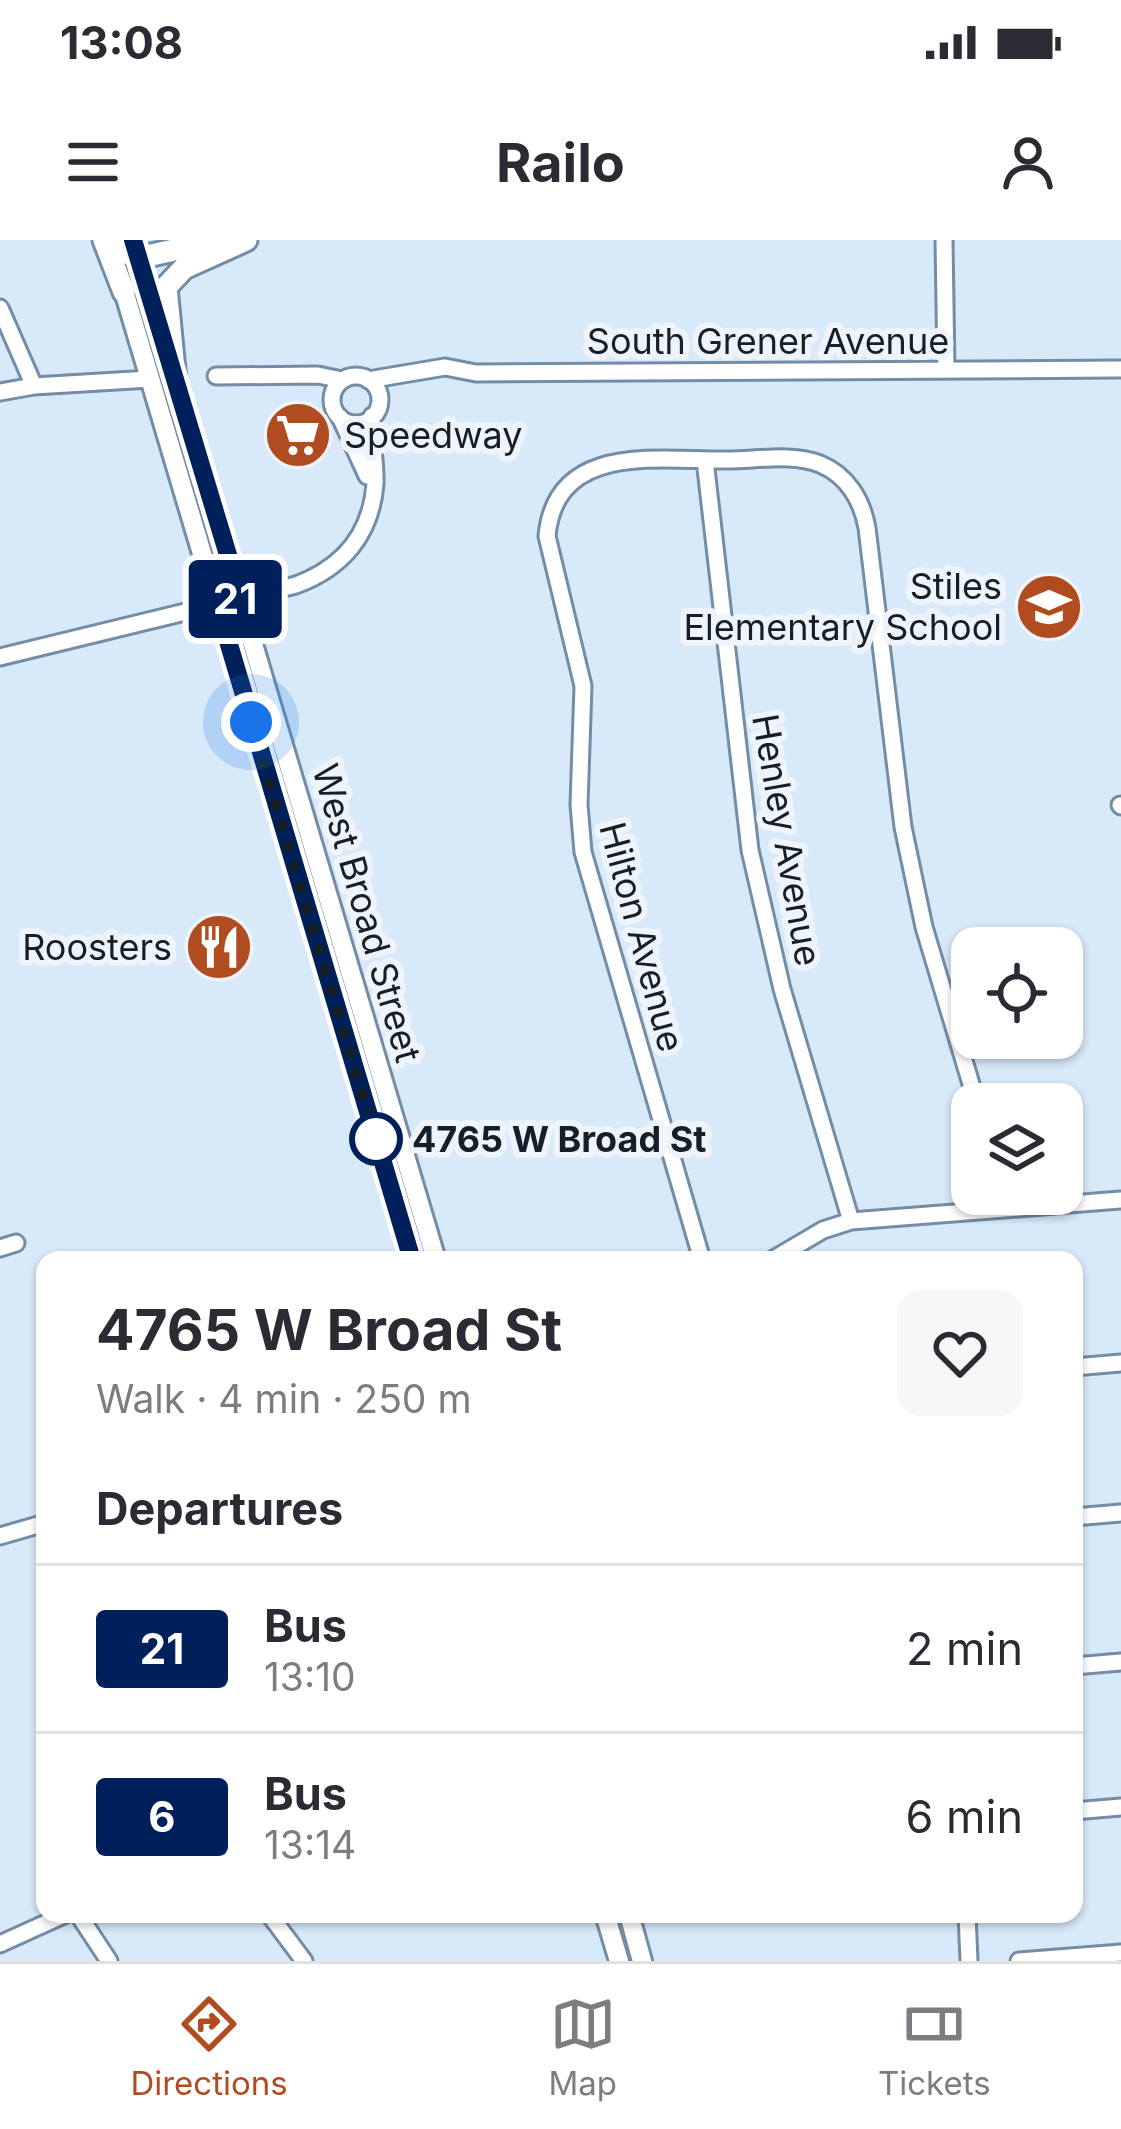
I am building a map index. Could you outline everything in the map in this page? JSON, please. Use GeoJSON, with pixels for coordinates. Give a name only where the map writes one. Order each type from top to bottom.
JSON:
{"type":"FeatureCollection","features":[{"type":"Feature","properties":{"kind":"highway"},"geometry":{"type":"LineString","coordinates":[[106,240],[124,292]]}},
{"type":"Feature","properties":{"kind":"highway"},"geometry":{"type":"LineString","coordinates":[[131,246],[219,240]]}},
{"type":"Feature","properties":{"kind":"highway"},"geometry":{"type":"LineString","coordinates":[[175,380],[166,287],[184,268],[246,240]]}},
{"type":"Feature","properties":{"kind":"main road","name":"West Broad Street"},"geometry":{"type":"LineString","coordinates":[[131,246],[241,598],[433,1251]]}},
{"type":"Feature","properties":{"kind":"main road","name":"West Broad Street"},"geometry":{"type":"LineString","coordinates":[[124,292],[409,1251]]}},
{"type":"Feature","properties":{"kind":"main road"},"geometry":{"type":"LineString","coordinates":[[290,849],[300,855],[335,959],[354,984]]}},
{"type":"Feature","properties":{"kind":"main road"},"geometry":{"type":"LineString","coordinates":[[330,988],[345,998],[367,1064],[386,1093]]}},
{"type":"Feature","properties":{"kind":"main road"},"geometry":{"type":"LineString","coordinates":[[608,1923],[620,1961]]}},
{"type":"Feature","properties":{"kind":"main road"},"geometry":{"type":"LineString","coordinates":[[631,1923],[642,1961]]}},
{"type":"Feature","properties":{"kind":"street"},"geometry":{"type":"LineString","coordinates":[[944,240],[946,370]]}},
{"type":"Feature","properties":{"kind":"street"},"geometry":{"type":"LineString","coordinates":[[0,308],[34,386]]}},
{"type":"Feature","properties":{"kind":"street","name":"South Grener Avenue"},"geometry":{"type":"LineString","coordinates":[[368,380],[445,367],[476,374],[1121,369]]}},
{"type":"Feature","properties":{"kind":"street"},"geometry":{"type":"LineString","coordinates":[[340,417],[360,423],[417,373]]}},
{"type":"Feature","properties":{"kind":"street"},"geometry":{"type":"LineString","coordinates":[[0,657],[296,585],[331,569],[357,542],[372,502],[379,395],[368,380],[358,376],[342,380],[318,375],[216,376]]}},
{"type":"Feature","properties":{"kind":"street"},"geometry":{"type":"LineString","coordinates":[[280,376],[314,385],[332,400],[362,458],[372,502]]}},
{"type":"Feature","properties":{"kind":"street"},"geometry":{"type":"LineString","coordinates":[[0,392],[150,379]]}},
{"type":"Feature","properties":{"kind":"street"},"geometry":{"type":"LineString","coordinates":[[332,400],[342,380]]}},
{"type":"Feature","properties":{"kind":"street"},"geometry":{"type":"LineString","coordinates":[[705,460],[804,459],[825,466],[857,497],[867,528],[903,827],[971,1083]]}},
{"type":"Feature","properties":{"kind":"street","name":"Hilton Avenue"},"geometry":{"type":"LineString","coordinates":[[699,1251],[583,853],[579,802],[583,686],[547,536],[551,512],[566,487],[584,473],[614,461],[705,460]]}},
{"type":"Feature","properties":{"kind":"street","name":"Henley Avenue"},"geometry":{"type":"LineString","coordinates":[[705,460],[757,885],[782,989],[851,1221]]}},
{"type":"Feature","properties":{"kind":"street"},"geometry":{"type":"LineString","coordinates":[[1083,1201],[1121,1201]]}},
{"type":"Feature","properties":{"kind":"street"},"geometry":{"type":"LineString","coordinates":[[787,1251],[823,1230],[851,1221],[951,1208]]}},
{"type":"Feature","properties":{"kind":"street"},"geometry":{"type":"LineString","coordinates":[[1083,1366],[1121,1364]]}},
{"type":"Feature","properties":{"kind":"street"},"geometry":{"type":"LineString","coordinates":[[1083,1516],[1121,1513]]}},
{"type":"Feature","properties":{"kind":"street"},"geometry":{"type":"LineString","coordinates":[[0,1536],[36,1526]]}},
{"type":"Feature","properties":{"kind":"street"},"geometry":{"type":"LineString","coordinates":[[1083,1665],[1121,1662]]}},
{"type":"Feature","properties":{"kind":"street"},"geometry":{"type":"LineString","coordinates":[[1083,1810],[1121,1807]]}},
{"type":"Feature","properties":{"kind":"street"},"geometry":{"type":"LineString","coordinates":[[0,1944],[46,1923]]}},
{"type":"Feature","properties":{"kind":"street"},"geometry":{"type":"LineString","coordinates":[[84,1923],[109,1961]]}},
{"type":"Feature","properties":{"kind":"street"},"geometry":{"type":"LineString","coordinates":[[276,1923],[304,1961]]}},
{"type":"Feature","properties":{"kind":"street"},"geometry":{"type":"LineString","coordinates":[[967,1923],[969,1961]]}},
{"type":"Feature","properties":{"kind":"street"},"geometry":{"type":"LineString","coordinates":[[1018,1961],[1121,1953]]}},
{"type":"Feature","properties":{"kind":"bus line","name":"21"},"geometry":{"type":"LineString","coordinates":[[133,240],[241,598],[217,604],[409,1251]]}},
{"type":"Feature","properties":{"kind":"place","name":"Speedway"},"geometry":{"type":"Point","coordinates":[298,435]}},
{"type":"Feature","properties":{"kind":"place","name":"Stiles Elementary School"},"geometry":{"type":"Point","coordinates":[1049,607]}},
{"type":"Feature","properties":{"kind":"place","name":"Roosters"},"geometry":{"type":"Point","coordinates":[219,947]}},
{"type":"Feature","properties":{"kind":"place","name":"4765 W Broad St"},"geometry":{"type":"Point","coordinates":[376,1139]}},
{"type":"Feature","properties":{"kind":"route"},"geometry":{"type":"LineString","coordinates":[[251,722],[377,1143],[376,1139]]}}]}
